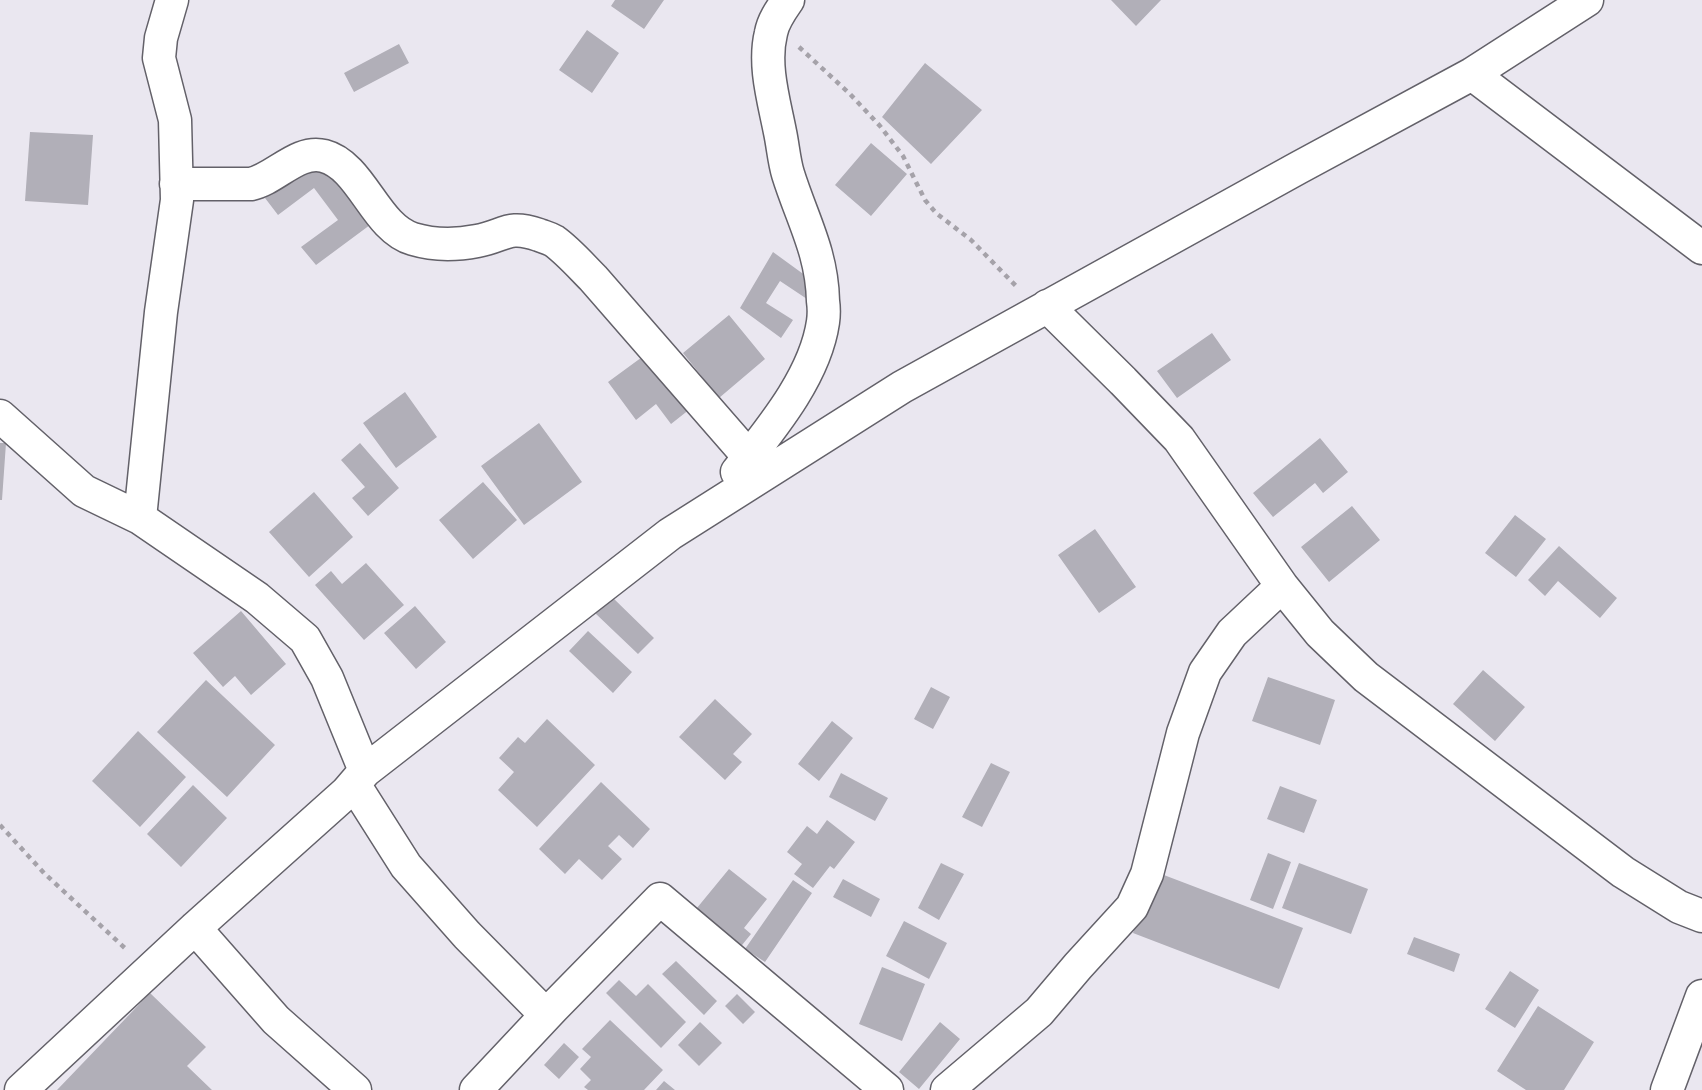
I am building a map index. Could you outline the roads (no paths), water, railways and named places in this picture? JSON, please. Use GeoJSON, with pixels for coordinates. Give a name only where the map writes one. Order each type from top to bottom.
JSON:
{"type":"FeatureCollection","features":[{"type":"Feature","properties":{"kind":"street"},"geometry":{"type":"LineString","coordinates":[[139,518],[161,312],[177,201],[175,120],[159,58],[172,0]]}},
{"type":"Feature","properties":{"kind":"street"},"geometry":{"type":"LineString","coordinates":[[21,1090],[360,778],[670,534],[902,387],[1472,74],[1587,0]]}},
{"type":"Feature","properties":{"kind":"street"},"geometry":{"type":"LineString","coordinates":[[708,510],[781,414],[811,362],[824,319],[823,280],[812,237],[788,173],[770,82],[768,50],[771,31],[781,12]]}},
{"type":"Feature","properties":{"kind":"street"},"geometry":{"type":"LineString","coordinates":[[1472,74],[1702,248]]}},
{"type":"Feature","properties":{"kind":"street"},"geometry":{"type":"LineString","coordinates":[[176,184],[251,184],[300,159],[312,155],[325,156],[349,173],[392,227],[412,239],[436,244],[477,241],[510,230],[519,230],[552,240],[593,278],[749,457]]}},
{"type":"Feature","properties":{"kind":"street"},"geometry":{"type":"LineString","coordinates":[[1042,309],[1123,381],[1179,439],[1282,586],[1320,633],[1366,677],[1623,872],[1679,907],[1702,916]]}},
{"type":"Feature","properties":{"kind":"street"},"geometry":{"type":"LineString","coordinates":[[0,416],[84,491],[139,518],[257,598],[305,639],[327,678],[360,778],[406,866],[467,935],[546,1016]]}},
{"type":"Feature","properties":{"kind":"street"},"geometry":{"type":"LineString","coordinates":[[947,1090],[1039,1012],[1132,907],[1147,874],[1184,733],[1205,672],[1232,633],[1282,586]]}},
{"type":"Feature","properties":{"kind":"street"},"geometry":{"type":"LineString","coordinates":[[476,1090],[660,900],[887,1090]]}},
{"type":"Feature","properties":{"kind":"street"},"geometry":{"type":"LineString","coordinates":[[195,928],[276,1020],[355,1090]]}},
{"type":"Feature","properties":{"kind":"street"},"geometry":{"type":"LineString","coordinates":[[1667,1090],[1702,996]]}}]}
